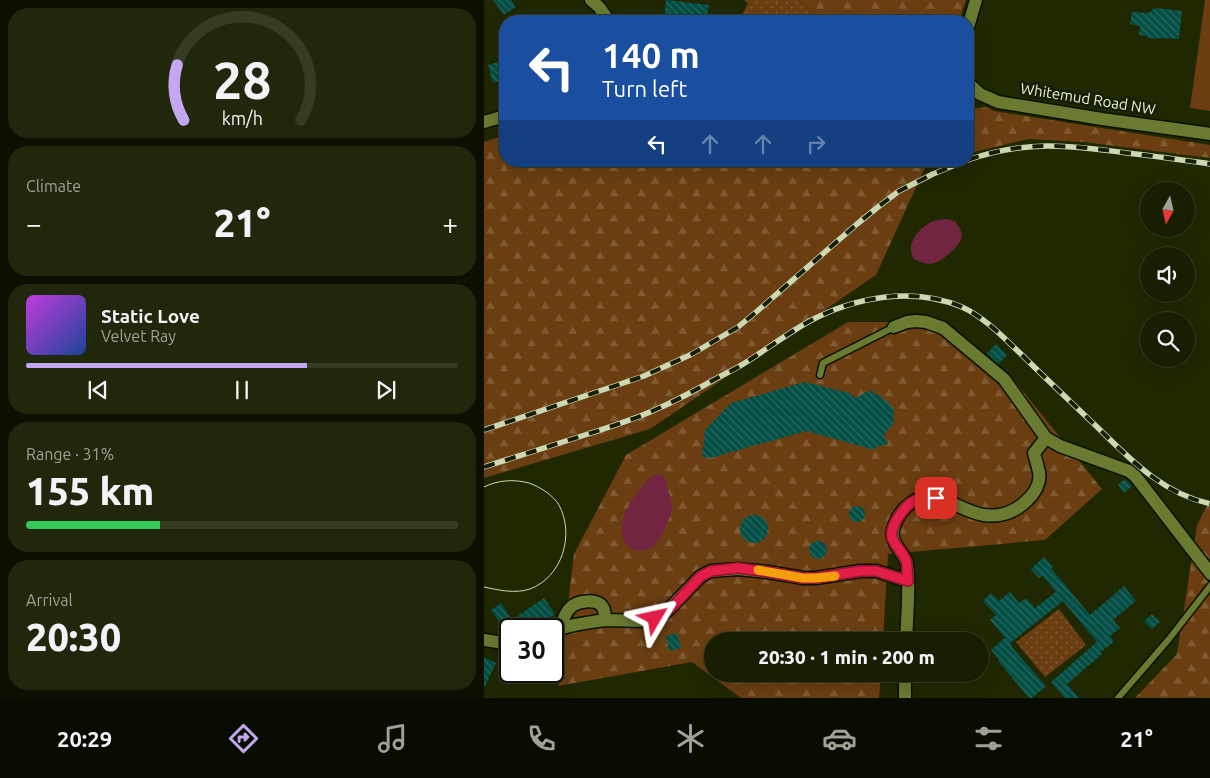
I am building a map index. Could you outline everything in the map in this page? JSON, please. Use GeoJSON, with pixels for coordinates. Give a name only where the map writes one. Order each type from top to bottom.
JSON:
{"type":"FeatureCollection","features":[{"type":"Feature","properties":{"kind":"street"},"geometry":{"type":"LineString","coordinates":[[591,0],[605,15]]}},
{"type":"Feature","properties":{"kind":"street"},"geometry":{"type":"LineString","coordinates":[[972,15],[976,0]]}},
{"type":"Feature","properties":{"kind":"street","name":"Whitemud Road NW"},"geometry":{"type":"LineString","coordinates":[[974,89],[980,94],[998,102],[1210,134]]}},
{"type":"Feature","properties":{"kind":"street"},"geometry":{"type":"LineString","coordinates":[[484,122],[499,118]]}},
{"type":"Feature","properties":{"kind":"street"},"geometry":{"type":"LineString","coordinates":[[894,327],[916,321],[926,322],[943,328],[1004,379],[1046,438],[1060,446],[1129,472],[1136,477],[1210,574]]}},
{"type":"Feature","properties":{"kind":"street"},"geometry":{"type":"LineString","coordinates":[[906,632],[907,562],[892,538],[893,530],[901,512],[911,503],[928,497],[939,498],[983,515],[992,516],[1015,510],[1034,494],[1038,484],[1039,469],[1034,453],[1046,438]]}},
{"type":"Feature","properties":{"kind":"street"},"geometry":{"type":"LineString","coordinates":[[564,628],[606,620],[645,620],[655,618],[672,607],[701,576],[711,571],[738,568],[803,578],[816,578],[860,571],[876,571],[908,581]]}},
{"type":"Feature","properties":{"kind":"street"},"geometry":{"type":"LineString","coordinates":[[564,618],[571,607],[593,601],[602,605],[606,620]]}},
{"type":"Feature","properties":{"kind":"street"},"geometry":{"type":"LineString","coordinates":[[484,640],[499,642]]}},
{"type":"Feature","properties":{"kind":"street"},"geometry":{"type":"LineString","coordinates":[[905,698],[906,682]]}},
{"type":"Feature","properties":{"kind":"lane"},"geometry":{"type":"LineString","coordinates":[[820,376],[823,363],[894,327]]}},
{"type":"Feature","properties":{"kind":"lane"},"geometry":{"type":"LineString","coordinates":[[1118,698],[1169,639],[1210,585]]}},
{"type":"Feature","properties":{"kind":"green space"},"geometry":{"type":"Polygon","coordinates":[[[744,0],[798,0],[816,15],[763,15],[757,11],[755,15],[742,15],[748,3],[744,0]]]}},
{"type":"Feature","properties":{"kind":"green space"},"geometry":{"type":"Polygon","coordinates":[[[798,0],[966,0],[961,15],[816,15],[798,0]]]}},
{"type":"Feature","properties":{"kind":"green space"},"geometry":{"type":"Polygon","coordinates":[[[1205,0],[1211,0],[1210,111],[1190,108],[1205,0]]]}},
{"type":"Feature","properties":{"kind":"green space"},"geometry":{"type":"Polygon","coordinates":[[[986,107],[994,111],[1210,145],[1210,158],[1083,142],[1029,139],[974,152],[974,109],[986,107]]]}},
{"type":"Feature","properties":{"kind":"green space"},"geometry":{"type":"Polygon","coordinates":[[[499,137],[499,167],[925,167],[876,275],[650,429],[484,478],[484,142],[499,137]]]}},
{"type":"Feature","properties":{"kind":"green space"},"geometry":{"type":"Polygon","coordinates":[[[848,322],[892,322],[928,328],[1009,374],[1102,489],[1045,540],[888,554],[884,632],[704,632],[704,671],[692,662],[558,686],[558,683],[564,683],[564,636],[574,554],[626,455],[848,322]]]}},
{"type":"Feature","properties":{"kind":"green space"},"geometry":{"type":"Polygon","coordinates":[[[1210,500],[1210,698],[1135,698],[1177,654],[1197,525],[1210,500]]]}},
{"type":"Feature","properties":{"kind":"green space"},"geometry":{"type":"Polygon","coordinates":[[[1059,609],[1086,645],[1045,677],[1016,642],[1059,609]]]}},
{"type":"Feature","properties":{"kind":"green space"},"geometry":{"type":"Polygon","coordinates":[[[719,682],[880,682],[879,698],[741,698],[719,682]]]}},
{"type":"Feature","properties":{"kind":"shaded area"},"geometry":{"type":"Polygon","coordinates":[[[946,219],[955,221],[962,235],[955,249],[939,261],[930,264],[914,259],[911,254],[912,242],[919,232],[929,223],[946,219]]]}},
{"type":"Feature","properties":{"kind":"shaded area"},"geometry":{"type":"Polygon","coordinates":[[[655,474],[665,478],[672,510],[659,540],[650,548],[640,551],[631,548],[625,542],[622,531],[623,518],[639,491],[655,474]]]}},
{"type":"Feature","properties":{"kind":"building"},"geometry":{"type":"Polygon","coordinates":[[[493,0],[511,0],[516,7],[504,15],[493,0]]]}},
{"type":"Feature","properties":{"kind":"building"},"geometry":{"type":"Polygon","coordinates":[[[666,0],[709,5],[707,15],[664,15],[666,0]]]}},
{"type":"Feature","properties":{"kind":"building"},"geometry":{"type":"Polygon","coordinates":[[[1155,8],[1182,11],[1179,39],[1147,38],[1147,36],[1139,35],[1140,26],[1130,24],[1132,12],[1148,13],[1155,8]]]}},
{"type":"Feature","properties":{"kind":"building"},"geometry":{"type":"Polygon","coordinates":[[[499,62],[499,81],[493,83],[488,65],[499,62]]]}},
{"type":"Feature","properties":{"kind":"building"},"geometry":{"type":"Polygon","coordinates":[[[996,344],[1007,355],[998,364],[987,353],[996,344]]]}},
{"type":"Feature","properties":{"kind":"building"},"geometry":{"type":"Polygon","coordinates":[[[805,382],[849,393],[856,398],[873,390],[873,394],[881,395],[881,398],[889,403],[894,410],[894,422],[884,435],[888,444],[876,447],[875,450],[806,431],[710,458],[702,457],[705,430],[731,403],[805,382]]]}},
{"type":"Feature","properties":{"kind":"building"},"geometry":{"type":"Polygon","coordinates":[[[1125,479],[1132,486],[1124,493],[1118,485],[1125,479]]]}},
{"type":"Feature","properties":{"kind":"building"},"geometry":{"type":"Polygon","coordinates":[[[857,506],[865,514],[857,522],[849,514],[857,506]]]}},
{"type":"Feature","properties":{"kind":"building"},"geometry":{"type":"Polygon","coordinates":[[[754,515],[764,519],[768,529],[764,539],[754,543],[744,539],[740,529],[744,519],[754,515]]]}},
{"type":"Feature","properties":{"kind":"building"},"geometry":{"type":"Polygon","coordinates":[[[818,541],[824,544],[827,550],[824,556],[818,559],[812,556],[809,550],[812,544],[818,541]]]}},
{"type":"Feature","properties":{"kind":"building"},"geometry":{"type":"Polygon","coordinates":[[[1044,557],[1090,615],[1124,586],[1136,601],[1113,620],[1120,628],[1110,636],[1114,642],[1100,652],[1102,654],[1067,684],[1079,698],[1065,698],[1051,682],[1097,642],[1063,601],[1010,643],[1046,686],[1032,698],[1029,698],[991,650],[1005,638],[990,620],[996,615],[983,601],[991,593],[999,601],[1010,592],[1019,603],[1026,598],[1035,608],[1056,592],[1043,576],[1039,578],[1031,569],[1044,557]]]}},
{"type":"Feature","properties":{"kind":"building"},"geometry":{"type":"Polygon","coordinates":[[[544,598],[555,614],[549,618],[514,618],[544,598]]]}},
{"type":"Feature","properties":{"kind":"building"},"geometry":{"type":"Polygon","coordinates":[[[501,603],[510,617],[499,618],[499,622],[491,610],[501,603]]]}},
{"type":"Feature","properties":{"kind":"building"},"geometry":{"type":"Polygon","coordinates":[[[1152,614],[1160,622],[1152,629],[1144,621],[1152,614]]]}},
{"type":"Feature","properties":{"kind":"building"},"geometry":{"type":"Polygon","coordinates":[[[677,633],[681,648],[669,651],[666,636],[677,633]]]}},
{"type":"Feature","properties":{"kind":"building"},"geometry":{"type":"Polygon","coordinates":[[[484,657],[496,663],[484,688],[484,657]]]}},
{"type":"Feature","properties":{"kind":"tram line"},"geometry":{"type":"LineString","coordinates":[[484,487],[495,483],[512,481],[529,483],[537,487],[550,495],[559,505],[566,529],[565,542],[557,565],[541,583],[530,589],[518,591],[484,587]]}},
{"type":"Feature","properties":{"kind":"railway"},"geometry":{"type":"LineString","coordinates":[[974,158],[1008,149],[1066,146],[1211,164]]}},
{"type":"Feature","properties":{"kind":"railway"},"geometry":{"type":"LineString","coordinates":[[484,430],[644,376],[692,354],[738,327],[857,224],[899,191],[950,167]]}},
{"type":"Feature","properties":{"kind":"railway"},"geometry":{"type":"LineString","coordinates":[[484,467],[650,412],[738,367],[808,322],[826,313],[845,306],[884,297],[924,297],[962,307],[978,316],[1001,335],[1147,473],[1177,492],[1211,504]]}},
{"type":"Feature","properties":{"kind":"slow traffic"},"geometry":{"type":"LineString","coordinates":[[758,570],[803,578],[835,576]]}},
{"type":"Feature","properties":{"kind":"route"},"geometry":{"type":"LineString","coordinates":[[655,618],[672,607],[701,576],[711,571],[738,568],[803,578],[816,578],[860,571],[876,571],[908,581],[907,562],[892,538],[893,530],[901,512],[911,503],[928,497],[936,498]]}}]}
